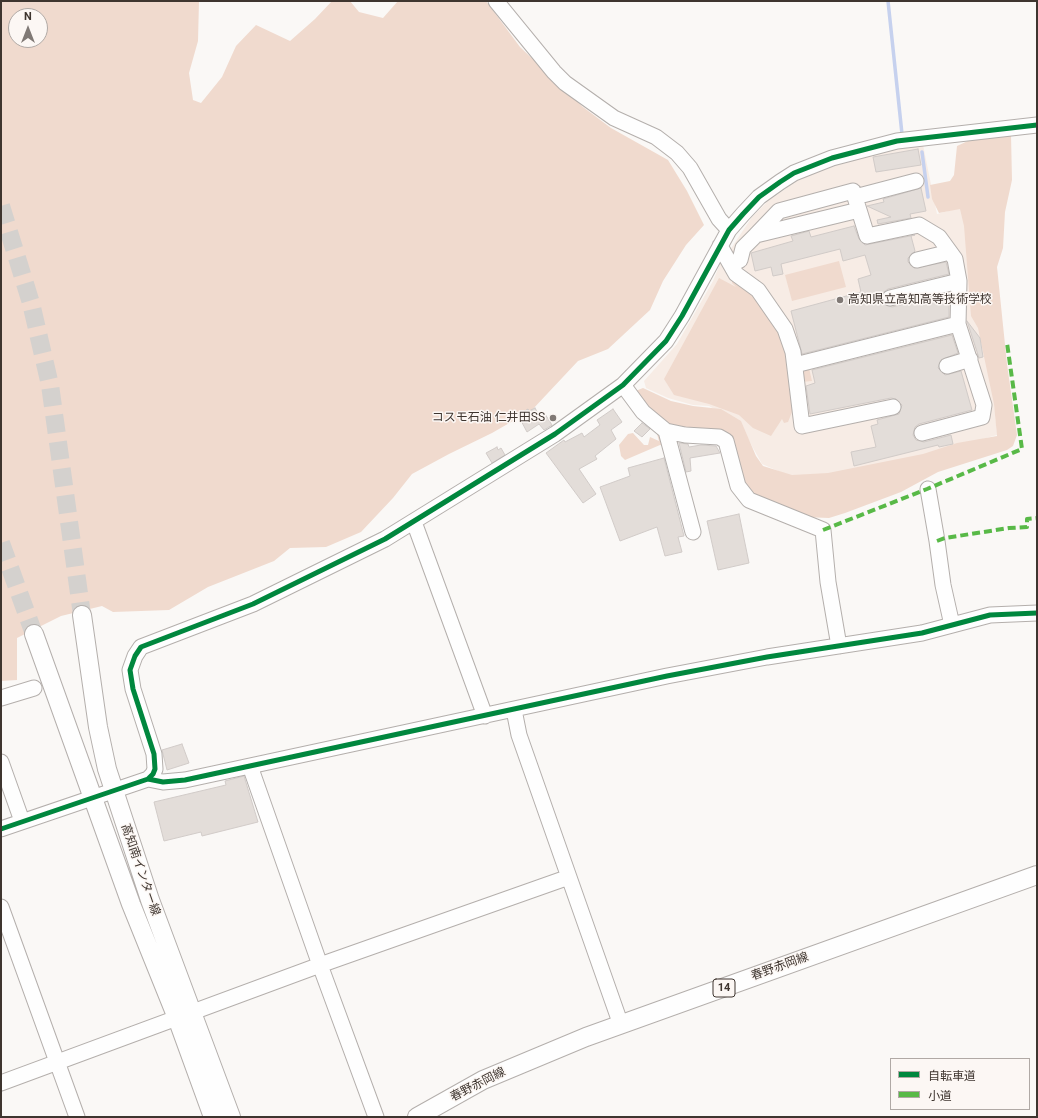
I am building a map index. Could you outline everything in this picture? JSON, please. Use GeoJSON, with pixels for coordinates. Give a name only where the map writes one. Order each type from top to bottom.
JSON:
{"type":"FeatureCollection","features":[{"type":"Feature","properties":{"kind":"main road","name":"高知南インター線"},"geometry":{"type":"LineString","coordinates":[[82,614],[98,727],[113,790],[150,900],[213,1117]]}},
{"type":"Feature","properties":{"kind":"main road","name":"高知南インター線"},"geometry":{"type":"LineString","coordinates":[[34,634],[131,904],[232,1117]]}},
{"type":"Feature","properties":{"kind":"main road","name":"春野赤岡線"},"geometry":{"type":"LineString","coordinates":[[417,1117],[483,1080],[586,1037],[1037,875]]}},
{"type":"Feature","properties":{"kind":"street"},"geometry":{"type":"LineString","coordinates":[[496,1],[554,72],[565,83],[614,118],[656,137],[677,152],[690,168],[719,219],[729,230]]}},
{"type":"Feature","properties":{"kind":"street"},"geometry":{"type":"LineString","coordinates":[[148,779],[155,769],[154,754],[133,689],[130,670],[135,656],[141,647],[253,604],[385,539],[555,434],[623,385],[666,341],[682,316],[729,230],[742,214],[769,190],[794,173],[832,158],[897,141],[1037,125]]}},
{"type":"Feature","properties":{"kind":"street"},"geometry":{"type":"LineString","coordinates":[[756,235],[857,203],[916,181]]}},
{"type":"Feature","properties":{"kind":"street"},"geometry":{"type":"LineString","coordinates":[[734,269],[740,260],[743,248],[779,211],[853,191],[867,236],[919,225],[939,237],[955,259],[959,281],[958,324],[984,404],[982,417],[922,434]]}},
{"type":"Feature","properties":{"kind":"street"},"geometry":{"type":"LineString","coordinates":[[720,246],[734,269],[758,290],[772,308],[785,329],[793,352],[802,426],[893,407]]}},
{"type":"Feature","properties":{"kind":"street"},"geometry":{"type":"LineString","coordinates":[[917,260],[950,252]]}},
{"type":"Feature","properties":{"kind":"street"},"geometry":{"type":"LineString","coordinates":[[890,298],[959,281]]}},
{"type":"Feature","properties":{"kind":"street"},"geometry":{"type":"LineString","coordinates":[[795,365],[958,324]]}},
{"type":"Feature","properties":{"kind":"street"},"geometry":{"type":"LineString","coordinates":[[947,366],[970,359]]}},
{"type":"Feature","properties":{"kind":"street"},"geometry":{"type":"LineString","coordinates":[[623,385],[643,412],[666,431],[680,435],[722,438],[728,445],[738,486],[749,500],[823,530],[828,582],[839,646]]}},
{"type":"Feature","properties":{"kind":"street"},"geometry":{"type":"LineString","coordinates":[[666,431],[693,532]]}},
{"type":"Feature","properties":{"kind":"street"},"geometry":{"type":"LineString","coordinates":[[928,489],[943,585],[952,625]]}},
{"type":"Feature","properties":{"kind":"street"},"geometry":{"type":"LineString","coordinates":[[414,522],[485,716]]}},
{"type":"Feature","properties":{"kind":"street"},"geometry":{"type":"LineString","coordinates":[[1,829],[148,779],[163,782],[185,780],[667,676],[767,657],[922,633],[990,615],[1037,613]]}},
{"type":"Feature","properties":{"kind":"street"},"geometry":{"type":"LineString","coordinates":[[1,698],[34,688]]}},
{"type":"Feature","properties":{"kind":"street"},"geometry":{"type":"LineString","coordinates":[[514,710],[519,735],[621,1024]]}},
{"type":"Feature","properties":{"kind":"street"},"geometry":{"type":"LineString","coordinates":[[1,762],[22,821]]}},
{"type":"Feature","properties":{"kind":"street"},"geometry":{"type":"LineString","coordinates":[[250,766],[320,965],[376,1117]]}},
{"type":"Feature","properties":{"kind":"street"},"geometry":{"type":"LineString","coordinates":[[1,1083],[320,965],[569,877]]}},
{"type":"Feature","properties":{"kind":"street"},"geometry":{"type":"LineString","coordinates":[[1,907],[77,1117]]}},
{"type":"Feature","properties":{"kind":"shaded area"},"geometry":{"type":"Polygon","coordinates":[[[1,1],[199,1],[198,41],[189,73],[193,100],[201,103],[222,77],[236,46],[256,25],[290,41],[315,19],[332,1],[350,1],[359,12],[383,18],[398,1],[486,1],[520,47],[583,107],[611,128],[668,160],[687,191],[704,225],[686,245],[663,281],[650,310],[608,349],[578,361],[532,410],[492,433],[412,474],[393,498],[361,532],[326,547],[290,548],[274,561],[208,587],[169,610],[113,612],[102,606],[61,616],[17,638],[17,680],[1,681],[1,1]]]}},
{"type":"Feature","properties":{"kind":"shaded area"},"geometry":{"type":"Polygon","coordinates":[[[1011,135],[1012,180],[1005,212],[1003,248],[997,267],[1007,364],[1017,435],[1013,446],[1007,450],[938,472],[901,492],[845,513],[829,518],[804,517],[747,491],[731,440],[659,422],[633,392],[643,388],[671,401],[693,406],[721,409],[741,421],[756,456],[763,466],[792,475],[828,473],[923,454],[957,443],[997,436],[994,404],[978,328],[971,316],[964,226],[960,209],[939,213],[932,199],[930,185],[950,181],[954,175],[957,146],[970,140],[1011,135]]]}},
{"type":"Feature","properties":{"kind":"shaded area","name":"高知県立高知高等技術学校"},"geometry":{"type":"Polygon","coordinates":[[[923,145],[937,214],[966,206],[993,386],[997,435],[921,456],[810,477],[792,477],[762,464],[743,430],[731,419],[709,406],[693,405],[668,398],[646,388],[644,381],[677,344],[713,281],[720,264],[725,263],[732,247],[752,217],[768,201],[801,178],[837,162],[923,145]]]}},
{"type":"Feature","properties":{"kind":"shaded area"},"geometry":{"type":"Polygon","coordinates":[[[839,261],[846,287],[792,301],[785,275],[839,261]]]}},
{"type":"Feature","properties":{"kind":"shaded area"},"geometry":{"type":"Polygon","coordinates":[[[719,278],[736,287],[732,283],[732,280],[764,301],[787,349],[792,379],[792,412],[788,422],[784,423],[782,419],[771,436],[753,428],[739,415],[709,404],[674,395],[664,379],[719,278]]]}},
{"type":"Feature","properties":{"kind":"shaded area"},"geometry":{"type":"Polygon","coordinates":[[[809,368],[812,381],[801,382],[799,371],[809,368]]]}},
{"type":"Feature","properties":{"kind":"shaded area"},"geometry":{"type":"Polygon","coordinates":[[[633,433],[644,445],[648,445],[650,437],[659,441],[657,434],[662,434],[665,446],[660,445],[625,460],[621,456],[619,445],[628,434],[633,433]]]}},
{"type":"Feature","properties":{"kind":"pier"},"geometry":{"type":"Polygon","coordinates":[[[1037,1097],[1037,1117],[980,1117],[987,1110],[1030,1110],[1030,1099],[1037,1097]]]}},
{"type":"Feature","properties":{"kind":"building"},"geometry":{"type":"Polygon","coordinates":[[[918,149],[921,165],[876,172],[873,157],[918,149]]]}},
{"type":"Feature","properties":{"kind":"building"},"geometry":{"type":"Polygon","coordinates":[[[921,188],[926,211],[910,214],[911,218],[878,224],[877,220],[891,217],[867,206],[884,202],[883,199],[921,188]]]}},
{"type":"Feature","properties":{"kind":"building"},"geometry":{"type":"Polygon","coordinates":[[[854,226],[859,239],[865,245],[915,235],[911,236],[915,251],[908,258],[908,262],[914,268],[946,262],[949,274],[888,289],[884,292],[881,300],[884,304],[892,307],[949,293],[949,317],[802,354],[791,311],[861,292],[858,279],[871,275],[865,255],[843,261],[840,249],[781,264],[783,274],[773,276],[771,267],[755,271],[751,253],[793,241],[791,236],[809,231],[811,237],[854,226]]]}},
{"type":"Feature","properties":{"kind":"building"},"geometry":{"type":"Polygon","coordinates":[[[967,321],[980,338],[983,357],[979,358],[967,321]]]}},
{"type":"Feature","properties":{"kind":"building"},"geometry":{"type":"Polygon","coordinates":[[[952,335],[958,353],[941,360],[938,368],[945,375],[961,371],[972,410],[919,424],[915,427],[913,435],[916,440],[924,442],[951,435],[953,444],[939,447],[938,445],[854,466],[851,452],[876,447],[871,426],[878,424],[877,420],[899,414],[902,405],[896,399],[891,398],[810,414],[806,386],[815,383],[812,370],[952,335]]]}},
{"type":"Feature","properties":{"kind":"building"},"geometry":{"type":"Polygon","coordinates":[[[535,408],[540,417],[545,414],[552,425],[544,430],[539,424],[527,432],[518,415],[528,409],[529,411],[535,408]]]}},
{"type":"Feature","properties":{"kind":"building"},"geometry":{"type":"Polygon","coordinates":[[[613,409],[622,422],[611,430],[616,439],[595,456],[597,459],[579,469],[596,494],[583,503],[546,453],[564,440],[565,442],[582,433],[584,437],[600,425],[597,420],[613,409]]]}},
{"type":"Feature","properties":{"kind":"building"},"geometry":{"type":"Polygon","coordinates":[[[642,423],[650,429],[642,437],[634,431],[642,423]]]}},
{"type":"Feature","properties":{"kind":"building"},"geometry":{"type":"Polygon","coordinates":[[[679,443],[688,444],[689,447],[701,445],[716,446],[720,453],[690,458],[691,471],[686,472],[679,443]]]}},
{"type":"Feature","properties":{"kind":"building"},"geometry":{"type":"Polygon","coordinates":[[[497,447],[498,450],[501,448],[505,455],[492,463],[486,453],[497,447]]]}},
{"type":"Feature","properties":{"kind":"building"},"geometry":{"type":"Polygon","coordinates":[[[664,458],[684,536],[678,537],[682,552],[665,556],[657,527],[620,541],[600,487],[630,476],[628,468],[664,458]]]}},
{"type":"Feature","properties":{"kind":"building"},"geometry":{"type":"Polygon","coordinates":[[[739,514],[749,563],[718,570],[707,521],[739,514]]]}},
{"type":"Feature","properties":{"kind":"building"},"geometry":{"type":"Polygon","coordinates":[[[182,744],[189,763],[167,770],[162,750],[182,744]]]}},
{"type":"Feature","properties":{"kind":"building"},"geometry":{"type":"Polygon","coordinates":[[[244,776],[258,822],[202,836],[201,832],[164,841],[154,802],[226,785],[225,781],[244,776]]]}},
{"type":"Feature","properties":{"kind":"waterway"},"geometry":{"type":"LineString","coordinates":[[888,1],[902,134]]}},
{"type":"Feature","properties":{"kind":"waterway"},"geometry":{"type":"LineString","coordinates":[[922,152],[928,197]]}},
{"type":"Feature","properties":{"kind":"tunnel"},"geometry":{"type":"LineString","coordinates":[[1,206],[31,303],[50,385],[82,615]]}},
{"type":"Feature","properties":{"kind":"tunnel"},"geometry":{"type":"LineString","coordinates":[[1,543],[34,634]]}},
{"type":"Feature","properties":{"kind":"marked path"},"geometry":{"type":"LineString","coordinates":[[823,530],[927,489],[1022,449],[1007,343]]}},
{"type":"Feature","properties":{"kind":"marked path"},"geometry":{"type":"LineString","coordinates":[[937,541],[945,538],[1009,528],[1027,527],[1027,519],[1037,518]]}},
{"type":"Feature","properties":{"kind":"cycle path"},"geometry":{"type":"LineString","coordinates":[[1,829],[148,779],[153,774],[155,769],[154,754],[133,689],[130,670],[135,656],[141,647],[253,604],[385,539],[555,434],[623,385],[666,341],[682,316],[729,230],[759,197],[780,182],[794,173],[832,158],[897,141],[1037,125]]}},
{"type":"Feature","properties":{"kind":"cycle path"},"geometry":{"type":"LineString","coordinates":[[148,779],[163,782],[185,780],[667,676],[767,657],[922,633],[990,615],[1037,613]]}},
{"type":"Feature","properties":{"kind":"place","name":"高知県立高知高等技術学校"},"geometry":{"type":"Point","coordinates":[840,300]}},
{"type":"Feature","properties":{"kind":"place","name":"コスモ石油 仁井田SS"},"geometry":{"type":"Point","coordinates":[553,418]}}]}
